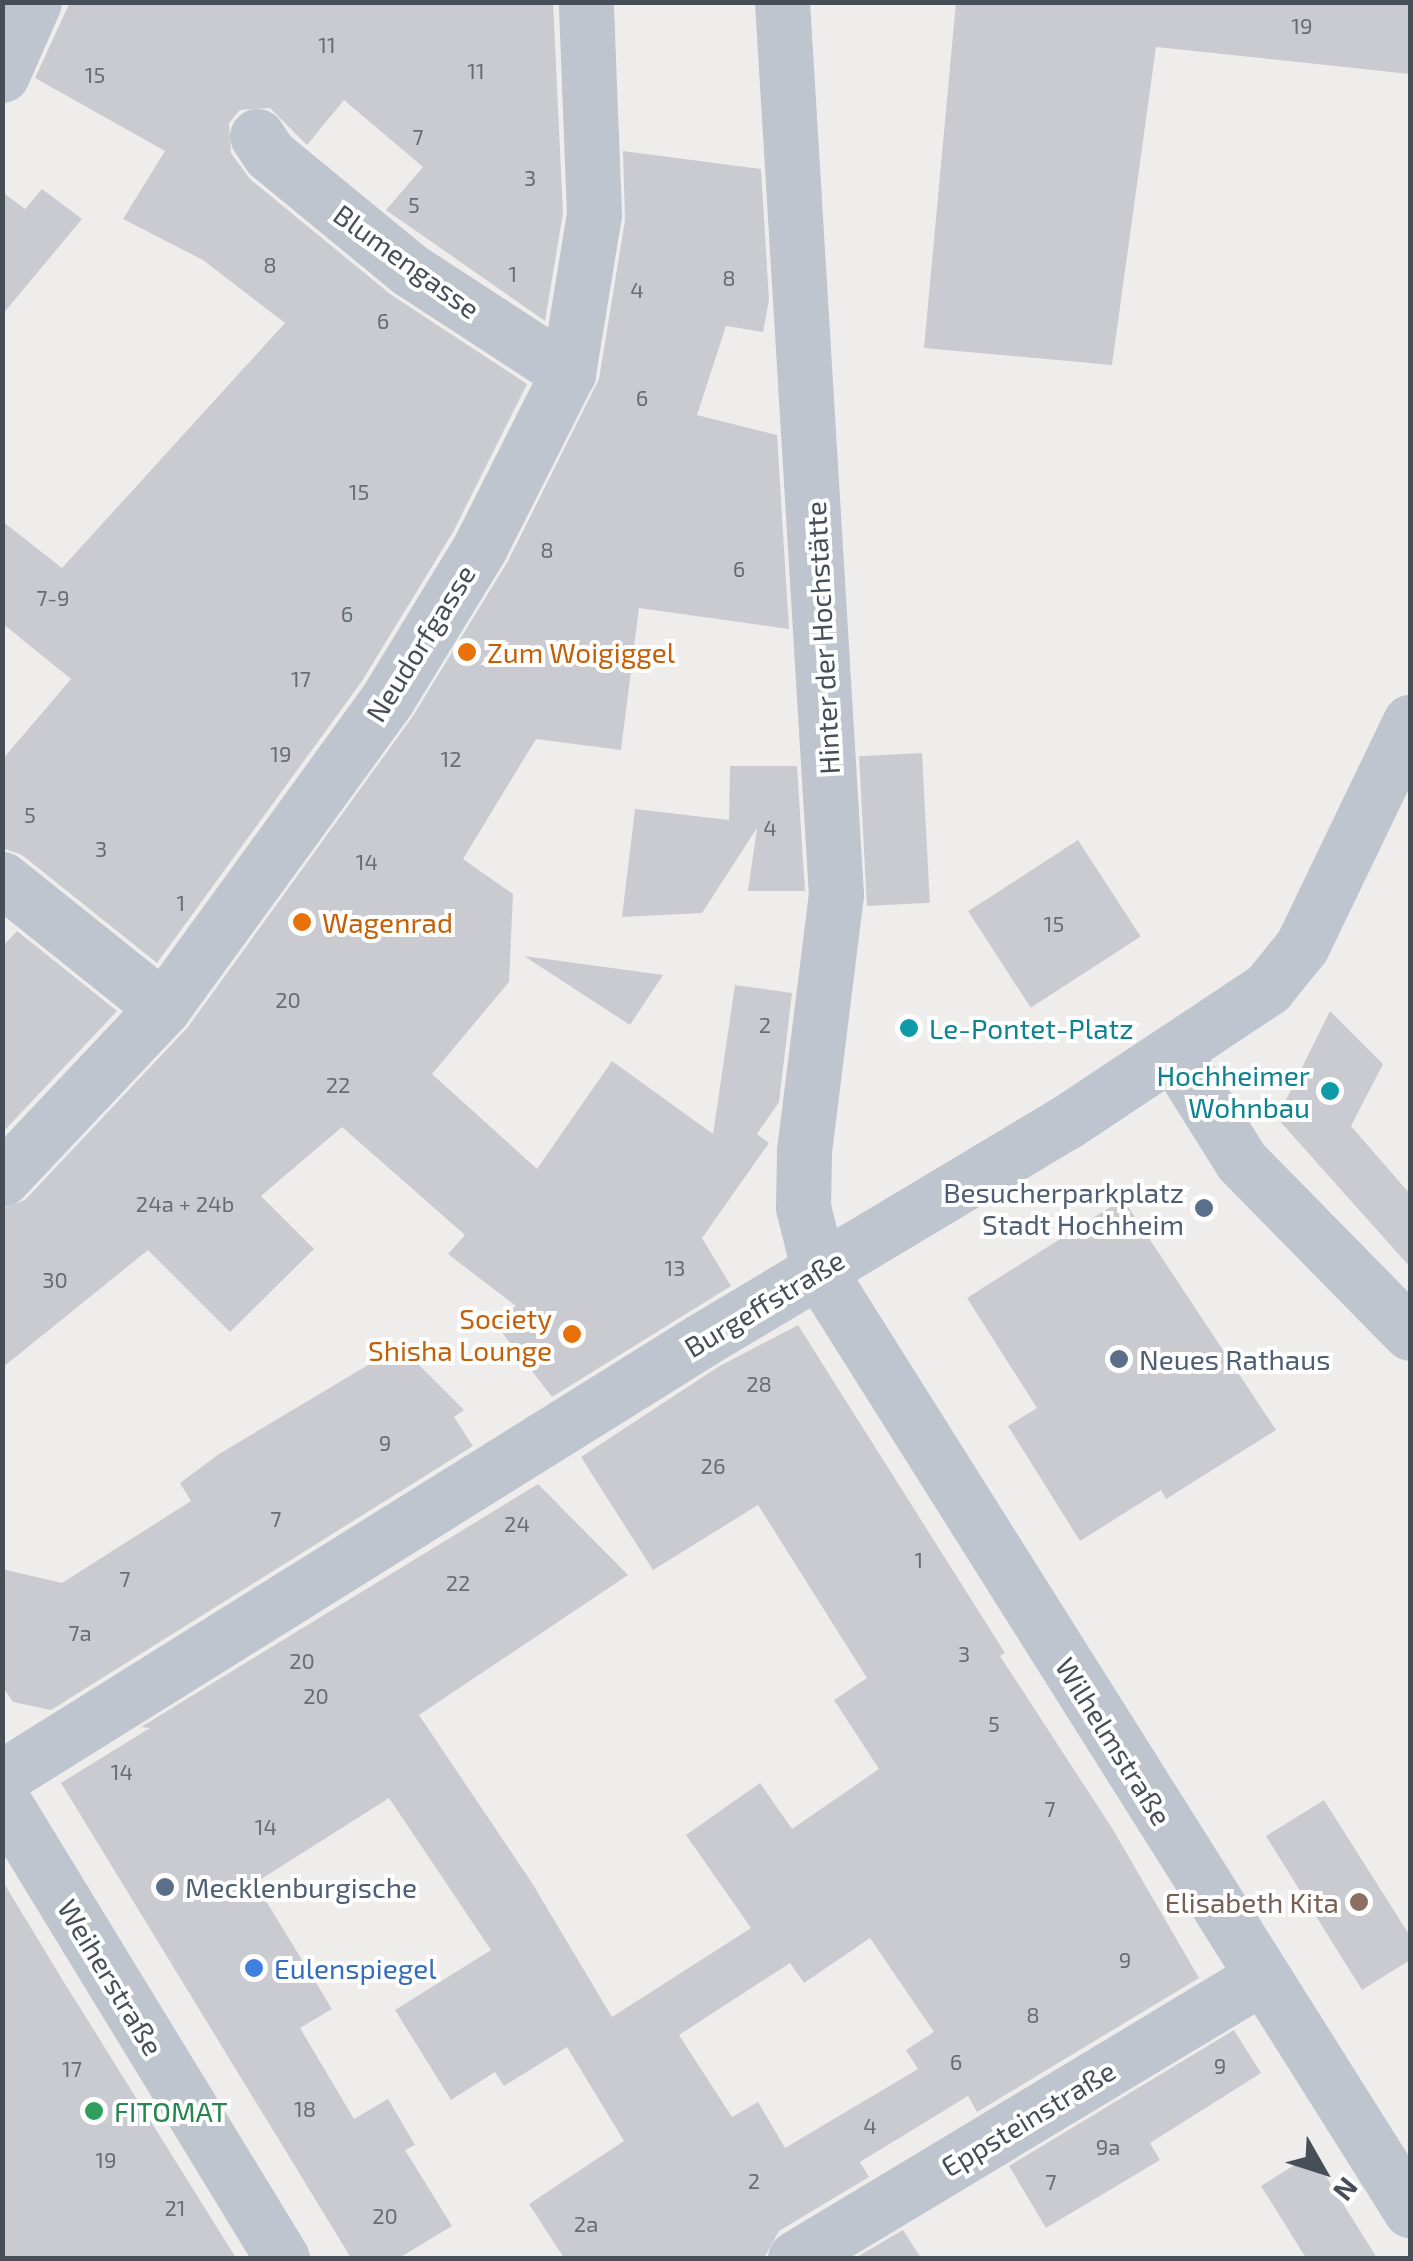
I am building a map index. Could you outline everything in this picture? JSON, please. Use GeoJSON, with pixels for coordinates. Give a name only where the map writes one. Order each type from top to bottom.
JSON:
{"type":"FeatureCollection","features":[{"type":"Feature","properties":{"kind":"street"},"geometry":{"type":"LineString","coordinates":[[2,76],[34,2]]}},
{"type":"Feature","properties":{"kind":"street","name":"Neudorfgasse"},"geometry":{"type":"LineString","coordinates":[[2,1179],[163,1008],[388,698],[480,547],[568,374],[594,215],[586,2]]}},
{"type":"Feature","properties":{"kind":"street","name":"Hinter der Hochstätte"},"geometry":{"type":"LineString","coordinates":[[782,2],[836,894],[804,1152],[803,1207],[819,1271]]}},
{"type":"Feature","properties":{"kind":"street","name":"Blumengasse"},"geometry":{"type":"LineString","coordinates":[[257,136],[270,156],[410,270],[568,374]]}},
{"type":"Feature","properties":{"kind":"street","name":"Burgeffstraße"},"geometry":{"type":"LineString","coordinates":[[2,1777],[1174,1054],[1268,988],[1302,946],[1410,722]]}},
{"type":"Feature","properties":{"kind":"street"},"geometry":{"type":"LineString","coordinates":[[2,879],[163,1008]]}},
{"type":"Feature","properties":{"kind":"street"},"geometry":{"type":"LineString","coordinates":[[1174,1054],[1240,1161],[1410,1334]]}},
{"type":"Feature","properties":{"kind":"street","name":"Wilhelmstraße"},"geometry":{"type":"LineString","coordinates":[[819,1271],[1260,1978],[1410,2210]]}},
{"type":"Feature","properties":{"kind":"street","name":"Weiherstraße"},"geometry":{"type":"LineString","coordinates":[[2,1799],[282,2258]]}},
{"type":"Feature","properties":{"kind":"street","name":"Eppsteinstraße"},"geometry":{"type":"LineString","coordinates":[[795,2258],[1260,1978]]}},
{"type":"Feature","properties":{"kind":"building"},"geometry":{"type":"Polygon","coordinates":[[[70,2],[553,2],[563,213],[545,321],[386,210],[423,167],[344,100],[307,145],[270,108],[240,110],[229,123],[231,153],[250,179],[390,294],[527,384],[453,532],[362,681],[157,963],[22,855],[2,848],[2,760],[71,679],[2,623],[2,521],[62,568],[285,323],[203,260],[123,219],[165,151],[35,78],[70,2]]]}},
{"type":"Feature","properties":{"kind":"building"},"geometry":{"type":"Polygon","coordinates":[[[956,2],[1410,2],[1410,74],[1156,47],[1112,365],[924,348],[956,2]]]}},
{"type":"Feature","properties":{"kind":"building"},"geometry":{"type":"Polygon","coordinates":[[[623,151],[761,169],[769,300],[763,332],[726,326],[697,415],[777,435],[789,629],[639,608],[621,750],[536,739],[463,859],[513,894],[509,982],[432,1074],[537,1169],[612,1061],[713,1134],[735,985],[792,993],[779,1102],[757,1134],[769,1143],[702,1238],[731,1286],[552,1397],[493,1321],[516,1306],[448,1254],[465,1235],[342,1127],[261,1196],[314,1249],[230,1332],[148,1250],[2,1368],[2,1209],[25,1200],[188,1027],[413,716],[508,561],[599,379],[625,220],[623,151]]]}},
{"type":"Feature","properties":{"kind":"building"},"geometry":{"type":"Polygon","coordinates":[[[42,189],[82,219],[2,315],[2,192],[25,209],[42,189]]]}},
{"type":"Feature","properties":{"kind":"building"},"geometry":{"type":"Polygon","coordinates":[[[922,753],[930,903],[867,906],[859,756],[922,753]]]}},
{"type":"Feature","properties":{"kind":"building"},"geometry":{"type":"Polygon","coordinates":[[[730,766],[797,766],[805,891],[748,891],[757,828],[702,913],[622,917],[635,809],[729,820],[730,766]]]}},
{"type":"Feature","properties":{"kind":"building"},"geometry":{"type":"Polygon","coordinates":[[[1078,840],[1141,936],[1031,1008],[968,911],[1078,840]]]}},
{"type":"Feature","properties":{"kind":"building"},"geometry":{"type":"Polygon","coordinates":[[[17,931],[117,1011],[2,1133],[2,947],[17,931]]]}},
{"type":"Feature","properties":{"kind":"building"},"geometry":{"type":"Polygon","coordinates":[[[524,956],[663,975],[630,1025],[524,956]]]}},
{"type":"Feature","properties":{"kind":"building","name":"Hochheimer Wohnbau"},"geometry":{"type":"Polygon","coordinates":[[[1330,1011],[1383,1064],[1351,1126],[1410,1194],[1410,1267],[1277,1118],[1330,1011]]]}},
{"type":"Feature","properties":{"kind":"building","name":"Neues Rathaus"},"geometry":{"type":"Polygon","coordinates":[[[1123,1199],[1276,1430],[1166,1499],[1161,1490],[1080,1541],[1008,1426],[1037,1408],[967,1298],[1123,1199]]]}},
{"type":"Feature","properties":{"kind":"building"},"geometry":{"type":"Polygon","coordinates":[[[798,1325],[1005,1653],[1000,1656],[1112,1828],[1199,1978],[977,2112],[968,2096],[860,2162],[869,2177],[779,2231],[764,2258],[564,2258],[529,2204],[624,2141],[567,2047],[504,2086],[495,2072],[451,2100],[395,2010],[491,1950],[389,1798],[255,1883],[332,2009],[300,2028],[354,2119],[388,2099],[415,2145],[405,2150],[452,2226],[399,2258],[351,2258],[61,1783],[150,1728],[141,1727],[538,1484],[628,1575],[419,1715],[532,1883],[612,2017],[751,1928],[686,1835],[760,1783],[792,1829],[879,1769],[834,1700],[867,1678],[758,1505],[653,1570],[581,1457],[718,1367],[798,1325]],[[870,1938],[804,1983],[790,1963],[679,2035],[732,2117],[758,2102],[785,2148],[918,2069],[906,2050],[934,2032],[870,1938]]]}},
{"type":"Feature","properties":{"kind":"building"},"geometry":{"type":"Polygon","coordinates":[[[400,1346],[464,1410],[454,1417],[473,1446],[51,1710],[13,1702],[2,1686],[2,1569],[62,1583],[191,1501],[180,1483],[219,1454],[400,1346]]]}},
{"type":"Feature","properties":{"kind":"building"},"geometry":{"type":"Polygon","coordinates":[[[1324,1800],[1410,1936],[1410,1960],[1362,1990],[1266,1836],[1324,1800]]]}},
{"type":"Feature","properties":{"kind":"building"},"geometry":{"type":"Polygon","coordinates":[[[2,1880],[62,1979],[236,2258],[2,2258],[2,1880]]]}},
{"type":"Feature","properties":{"kind":"building"},"geometry":{"type":"Polygon","coordinates":[[[1234,2030],[1261,2073],[1150,2143],[1160,2160],[1046,2228],[1009,2166],[1234,2030]]]}},
{"type":"Feature","properties":{"kind":"building"},"geometry":{"type":"Polygon","coordinates":[[[1312,2154],[1377,2258],[1306,2258],[1261,2186],[1312,2154]]]}},
{"type":"Feature","properties":{"kind":"building"},"geometry":{"type":"Polygon","coordinates":[[[903,2230],[921,2258],[855,2258],[903,2230]]]}},
{"type":"Feature","properties":{"kind":"place","name":"Zum Woigiggel"},"geometry":{"type":"Point","coordinates":[467,652]}},
{"type":"Feature","properties":{"kind":"place","name":"Wagenrad"},"geometry":{"type":"Point","coordinates":[302,922]}},
{"type":"Feature","properties":{"kind":"place","name":"Le-Pontet-Platz"},"geometry":{"type":"Point","coordinates":[909,1028]}},
{"type":"Feature","properties":{"kind":"place","name":"Hochheimer Wohnbau"},"geometry":{"type":"Point","coordinates":[1330,1091]}},
{"type":"Feature","properties":{"kind":"place","name":"Besucherparkplatz Stadt Hochheim"},"geometry":{"type":"Point","coordinates":[1204,1208]}},
{"type":"Feature","properties":{"kind":"place","name":"Society Shisha Lounge"},"geometry":{"type":"Point","coordinates":[572,1334]}},
{"type":"Feature","properties":{"kind":"place","name":"Neues Rathaus"},"geometry":{"type":"Point","coordinates":[1119,1359]}},
{"type":"Feature","properties":{"kind":"place","name":"Mecklenburgische"},"geometry":{"type":"Point","coordinates":[165,1887]}},
{"type":"Feature","properties":{"kind":"place","name":"Elisabeth Kita"},"geometry":{"type":"Point","coordinates":[1359,1902]}},
{"type":"Feature","properties":{"kind":"place","name":"Eulenspiegel"},"geometry":{"type":"Point","coordinates":[254,1968]}},
{"type":"Feature","properties":{"kind":"place","name":"FITOMAT"},"geometry":{"type":"Point","coordinates":[94,2111]}}]}
